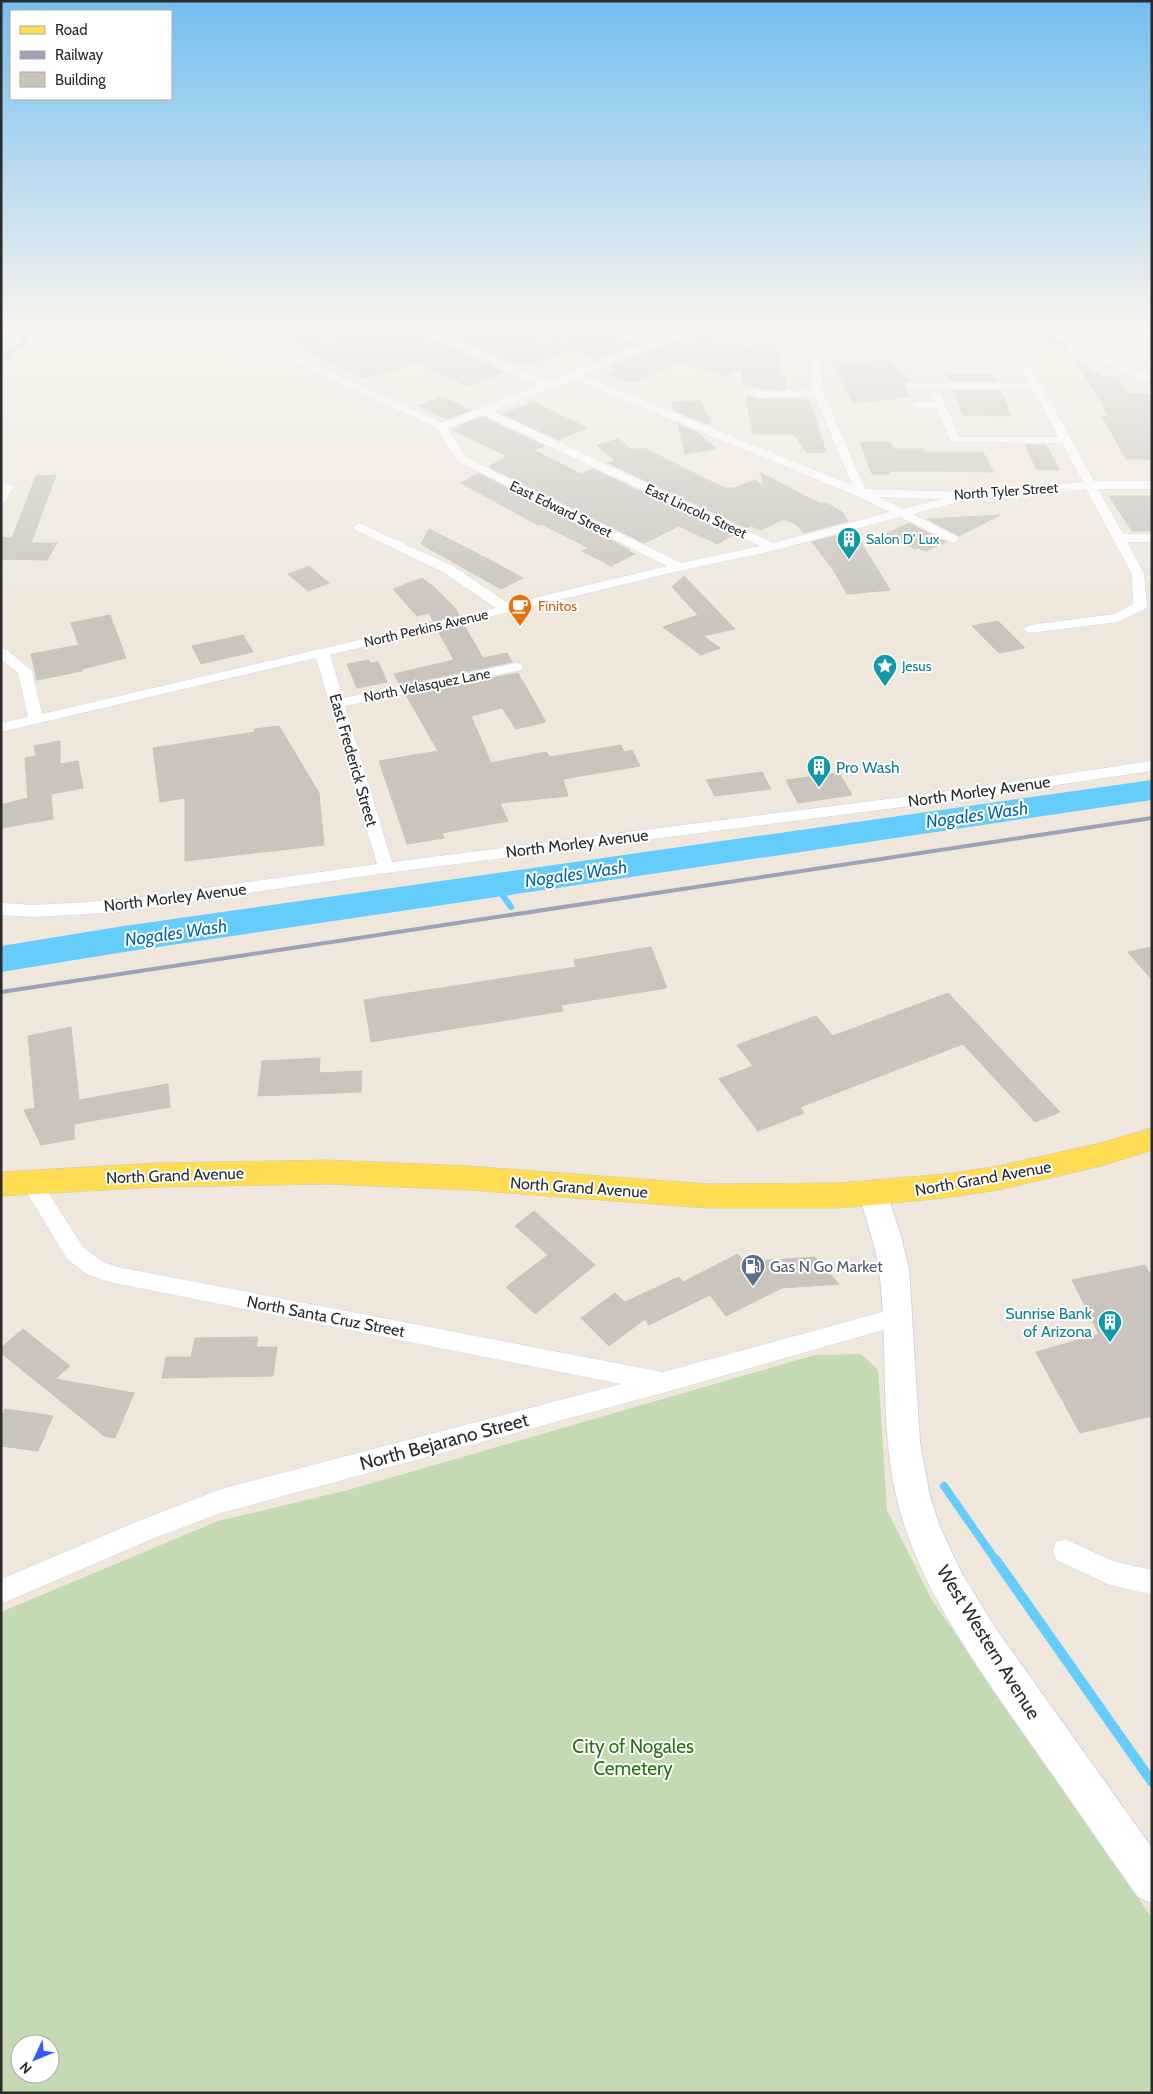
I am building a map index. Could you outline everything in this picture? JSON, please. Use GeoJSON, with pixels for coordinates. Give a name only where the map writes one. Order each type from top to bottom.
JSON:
{"type":"FeatureCollection","features":[{"type":"Feature","properties":{"kind":"main road","name":"North Grand Avenue"},"geometry":{"type":"LineString","coordinates":[[1,1184],[238,1171],[372,1173],[729,1197],[803,1198],[947,1187],[1038,1170],[1112,1152],[1152,1139]]}},
{"type":"Feature","properties":{"kind":"street"},"geometry":{"type":"LineString","coordinates":[[433,423],[442,427],[453,423]]}},
{"type":"Feature","properties":{"kind":"street","name":"East Lincoln Street"},"geometry":{"type":"LineString","coordinates":[[509,423],[772,546]]}},
{"type":"Feature","properties":{"kind":"street"},"geometry":{"type":"LineString","coordinates":[[690,423],[861,492],[898,513],[953,539]]}},
{"type":"Feature","properties":{"kind":"street"},"geometry":{"type":"LineString","coordinates":[[832,423],[861,492]]}},
{"type":"Feature","properties":{"kind":"street"},"geometry":{"type":"LineString","coordinates":[[948,423],[955,440],[1065,440]]}},
{"type":"Feature","properties":{"kind":"street"},"geometry":{"type":"LineString","coordinates":[[1030,629],[1118,618],[1140,606],[1138,574],[1056,423]]}},
{"type":"Feature","properties":{"kind":"street","name":"East Edward Street"},"geometry":{"type":"LineString","coordinates":[[442,427],[461,459],[679,567]]}},
{"type":"Feature","properties":{"kind":"street","name":"North Tyler Street"},"geometry":{"type":"LineString","coordinates":[[861,492],[967,496],[1089,485],[1152,485]]}},
{"type":"Feature","properties":{"kind":"street"},"geometry":{"type":"LineString","coordinates":[[1,498],[8,487]]}},
{"type":"Feature","properties":{"kind":"street","name":"North Perkins Avenue"},"geometry":{"type":"LineString","coordinates":[[1,728],[506,610],[772,546],[967,496]]}},
{"type":"Feature","properties":{"kind":"street"},"geometry":{"type":"LineString","coordinates":[[359,526],[448,569],[506,610]]}},
{"type":"Feature","properties":{"kind":"street"},"geometry":{"type":"LineString","coordinates":[[1119,538],[1152,538]]}},
{"type":"Feature","properties":{"kind":"street"},"geometry":{"type":"LineString","coordinates":[[1,652],[25,671],[36,721]]}},
{"type":"Feature","properties":{"kind":"street","name":"East Frederick Street"},"geometry":{"type":"LineString","coordinates":[[322,653],[386,868]]}},
{"type":"Feature","properties":{"kind":"street","name":"North Velasquez Lane"},"geometry":{"type":"LineString","coordinates":[[338,703],[516,667]]}},
{"type":"Feature","properties":{"kind":"street","name":"North Morley Avenue"},"geometry":{"type":"LineString","coordinates":[[1,909],[35,911],[120,906],[386,868],[942,797],[1152,766]]}},
{"type":"Feature","properties":{"kind":"street","name":"North Santa Cruz Street"},"geometry":{"type":"LineString","coordinates":[[30,1181],[75,1253],[95,1268],[117,1276],[666,1382]]}},
{"type":"Feature","properties":{"kind":"street","name":"West Western Avenue"},"geometry":{"type":"LineString","coordinates":[[873,1194],[886,1233],[895,1279],[904,1452],[913,1497],[927,1538],[954,1592],[998,1665],[1152,1883]]}},
{"type":"Feature","properties":{"kind":"street","name":"North Bejarano Street"},"geometry":{"type":"LineString","coordinates":[[1,1592],[145,1530],[221,1501],[666,1382],[896,1317]]}},
{"type":"Feature","properties":{"kind":"street"},"geometry":{"type":"LineString","coordinates":[[1065,1551],[1110,1573],[1152,1583]]}},
{"type":"Feature","properties":{"kind":"green space","name":"City of Nogales Cemetery"},"geometry":{"type":"Polygon","coordinates":[[[861,1354],[878,1370],[887,1510],[932,1600],[1152,1918],[1152,2093],[1,2093],[1,1612],[218,1521],[348,1490],[815,1355],[861,1354]]]}},
{"type":"Feature","properties":{"kind":"building"},"geometry":{"type":"Polygon","coordinates":[[[467,423],[495,423],[544,446],[534,450],[581,474],[593,469],[733,535],[717,544],[679,526],[644,543],[489,467],[507,456],[453,430],[463,427],[460,425],[467,423]]]}},
{"type":"Feature","properties":{"kind":"building"},"geometry":{"type":"Polygon","coordinates":[[[521,423],[576,423],[587,428],[558,440],[521,423]]]}},
{"type":"Feature","properties":{"kind":"building"},"geometry":{"type":"Polygon","coordinates":[[[751,423],[817,423],[826,452],[807,453],[794,434],[753,434],[751,423]]]}},
{"type":"Feature","properties":{"kind":"building"},"geometry":{"type":"Polygon","coordinates":[[[1106,423],[1152,423],[1152,459],[1126,459],[1106,423]]]}},
{"type":"Feature","properties":{"kind":"building"},"geometry":{"type":"Polygon","coordinates":[[[678,424],[698,433],[716,448],[685,454],[678,424]]]}},
{"type":"Feature","properties":{"kind":"building"},"geometry":{"type":"Polygon","coordinates":[[[619,439],[632,450],[644,448],[724,488],[734,488],[755,480],[764,487],[761,473],[821,504],[827,503],[842,512],[848,521],[804,533],[797,525],[784,519],[761,530],[751,526],[746,528],[608,463],[615,461],[597,445],[619,439]]]}},
{"type":"Feature","properties":{"kind":"building"},"geometry":{"type":"Polygon","coordinates":[[[860,442],[890,442],[893,449],[923,449],[925,453],[983,452],[993,472],[889,471],[890,474],[872,474],[860,442]]]}},
{"type":"Feature","properties":{"kind":"building"},"geometry":{"type":"Polygon","coordinates":[[[1025,445],[1046,445],[1059,470],[1037,470],[1025,445]]]}},
{"type":"Feature","properties":{"kind":"building"},"geometry":{"type":"Polygon","coordinates":[[[478,473],[635,554],[611,566],[582,551],[589,548],[541,524],[538,525],[461,483],[478,473]]]}},
{"type":"Feature","properties":{"kind":"building"},"geometry":{"type":"Polygon","coordinates":[[[56,475],[31,543],[57,543],[47,560],[1,559],[1,537],[12,538],[36,476],[56,475]]]}},
{"type":"Feature","properties":{"kind":"building"},"geometry":{"type":"Polygon","coordinates":[[[1109,496],[1152,496],[1152,531],[1132,531],[1109,496]]]}},
{"type":"Feature","properties":{"kind":"building"},"geometry":{"type":"Polygon","coordinates":[[[1000,515],[959,536],[927,519],[1000,515]]]}},
{"type":"Feature","properties":{"kind":"building"},"geometry":{"type":"Polygon","coordinates":[[[909,523],[946,542],[926,551],[918,548],[915,549],[886,534],[909,523]]]}},
{"type":"Feature","properties":{"kind":"building"},"geometry":{"type":"Polygon","coordinates":[[[429,529],[523,578],[501,589],[421,544],[429,529]]]}},
{"type":"Feature","properties":{"kind":"building","name":"Salon D' Lux"},"geometry":{"type":"Polygon","coordinates":[[[854,531],[890,590],[847,594],[832,568],[812,542],[854,531]]]}},
{"type":"Feature","properties":{"kind":"building"},"geometry":{"type":"Polygon","coordinates":[[[309,566],[329,583],[308,591],[288,574],[309,566]]]}},
{"type":"Feature","properties":{"kind":"building"},"geometry":{"type":"Polygon","coordinates":[[[684,576],[735,629],[703,636],[720,648],[701,655],[663,627],[698,615],[672,587],[684,576]]]}},
{"type":"Feature","properties":{"kind":"building"},"geometry":{"type":"Polygon","coordinates":[[[422,578],[455,608],[459,615],[433,621],[429,613],[417,616],[393,589],[422,578]]]}},
{"type":"Feature","properties":{"kind":"building"},"geometry":{"type":"Polygon","coordinates":[[[110,615],[126,658],[82,669],[82,671],[37,680],[31,654],[79,645],[71,623],[110,615]]]}},
{"type":"Feature","properties":{"kind":"building"},"geometry":{"type":"Polygon","coordinates":[[[998,621],[1025,648],[999,653],[972,626],[998,621]]]}},
{"type":"Feature","properties":{"kind":"building"},"geometry":{"type":"Polygon","coordinates":[[[464,625],[483,658],[507,653],[512,662],[400,685],[394,674],[454,660],[438,631],[464,625]]]}},
{"type":"Feature","properties":{"kind":"building"},"geometry":{"type":"Polygon","coordinates":[[[243,635],[253,652],[201,664],[192,646],[243,635]]]}},
{"type":"Feature","properties":{"kind":"building"},"geometry":{"type":"Polygon","coordinates":[[[369,660],[370,663],[378,662],[387,682],[357,688],[347,664],[369,660]]]}},
{"type":"Feature","properties":{"kind":"building"},"geometry":{"type":"Polygon","coordinates":[[[518,673],[546,722],[516,729],[502,708],[471,716],[491,763],[546,752],[550,757],[621,745],[624,752],[632,750],[640,766],[563,779],[568,796],[500,803],[508,821],[442,833],[444,838],[407,844],[379,761],[438,751],[406,695],[518,673]]]}},
{"type":"Feature","properties":{"kind":"building"},"geometry":{"type":"Polygon","coordinates":[[[279,726],[319,793],[324,845],[185,861],[185,798],[160,802],[153,748],[255,732],[254,729],[279,726]]]}},
{"type":"Feature","properties":{"kind":"building"},"geometry":{"type":"Polygon","coordinates":[[[60,741],[60,764],[78,761],[83,788],[51,794],[53,819],[1,828],[1,805],[28,798],[25,758],[36,756],[34,746],[60,741]]]}},
{"type":"Feature","properties":{"kind":"building"},"geometry":{"type":"Polygon","coordinates":[[[762,772],[771,789],[715,796],[706,780],[762,772]]]}},
{"type":"Feature","properties":{"kind":"building","name":"Pro Wash"},"geometry":{"type":"Polygon","coordinates":[[[839,773],[852,795],[798,803],[786,780],[839,773]]]}},
{"type":"Feature","properties":{"kind":"building"},"geometry":{"type":"Polygon","coordinates":[[[651,947],[667,988],[561,1005],[563,1011],[371,1042],[364,1000],[576,967],[574,960],[651,947]]]}},
{"type":"Feature","properties":{"kind":"building"},"geometry":{"type":"Polygon","coordinates":[[[1152,947],[1152,980],[1128,952],[1152,947]]]}},
{"type":"Feature","properties":{"kind":"building"},"geometry":{"type":"Polygon","coordinates":[[[948,993],[1060,1112],[1035,1122],[963,1044],[800,1107],[804,1113],[758,1131],[719,1079],[753,1066],[737,1045],[816,1016],[833,1036],[948,993]]]}},
{"type":"Feature","properties":{"kind":"building"},"geometry":{"type":"Polygon","coordinates":[[[71,1027],[79,1100],[168,1084],[170,1107],[74,1124],[74,1139],[41,1145],[24,1110],[35,1108],[28,1036],[71,1027]]]}},
{"type":"Feature","properties":{"kind":"building"},"geometry":{"type":"Polygon","coordinates":[[[320,1058],[319,1073],[362,1071],[361,1092],[258,1096],[262,1061],[320,1058]]]}},
{"type":"Feature","properties":{"kind":"building"},"geometry":{"type":"Polygon","coordinates":[[[534,1211],[595,1265],[535,1314],[506,1287],[548,1255],[515,1226],[534,1211]]]}},
{"type":"Feature","properties":{"kind":"building"},"geometry":{"type":"Polygon","coordinates":[[[738,1254],[743,1262],[815,1257],[839,1284],[782,1288],[726,1316],[710,1295],[649,1325],[645,1319],[609,1346],[581,1318],[615,1293],[625,1302],[679,1277],[683,1282],[738,1254]]]}},
{"type":"Feature","properties":{"kind":"building","name":"Sunrise Bank of Arizona"},"geometry":{"type":"Polygon","coordinates":[[[1145,1265],[1152,1277],[1152,1416],[1080,1433],[1036,1352],[1099,1334],[1072,1280],[1145,1265]]]}},
{"type":"Feature","properties":{"kind":"building"},"geometry":{"type":"Polygon","coordinates":[[[23,1329],[70,1366],[55,1379],[134,1393],[115,1438],[104,1436],[1,1353],[1,1348],[23,1329]]]}},
{"type":"Feature","properties":{"kind":"building"},"geometry":{"type":"Polygon","coordinates":[[[258,1337],[256,1347],[277,1347],[273,1376],[162,1378],[166,1357],[191,1357],[195,1338],[258,1337]]]}},
{"type":"Feature","properties":{"kind":"building"},"geometry":{"type":"Polygon","coordinates":[[[5,1409],[53,1416],[38,1451],[1,1446],[1,1418],[5,1409]]]}},
{"type":"Feature","properties":{"kind":"waterway","name":"Nogales Wash"},"geometry":{"type":"LineString","coordinates":[[1,959],[124,939],[1152,790]]}},
{"type":"Feature","properties":{"kind":"waterway"},"geometry":{"type":"LineString","coordinates":[[495,885],[511,907]]}},
{"type":"Feature","properties":{"kind":"waterway"},"geometry":{"type":"LineString","coordinates":[[944,1486],[997,1562]]}},
{"type":"Feature","properties":{"kind":"waterway"},"geometry":{"type":"LineString","coordinates":[[996,1560],[1152,1782]]}},
{"type":"Feature","properties":{"kind":"railway"},"geometry":{"type":"LineString","coordinates":[[1,992],[1152,818]]}},
{"type":"Feature","properties":{"kind":"place","name":"Salon D' Lux"},"geometry":{"type":"Point","coordinates":[849,560]}},
{"type":"Feature","properties":{"kind":"place","name":"Finitos"},"geometry":{"type":"Point","coordinates":[520,627]}},
{"type":"Feature","properties":{"kind":"place","name":"Jesus"},"geometry":{"type":"Point","coordinates":[885,687]}},
{"type":"Feature","properties":{"kind":"place","name":"Pro Wash"},"geometry":{"type":"Point","coordinates":[819,788]}},
{"type":"Feature","properties":{"kind":"place","name":"Gas N Go Market"},"geometry":{"type":"Point","coordinates":[753,1287]}},
{"type":"Feature","properties":{"kind":"place","name":"Sunrise Bank of Arizona"},"geometry":{"type":"Point","coordinates":[1110,1343]}}]}
